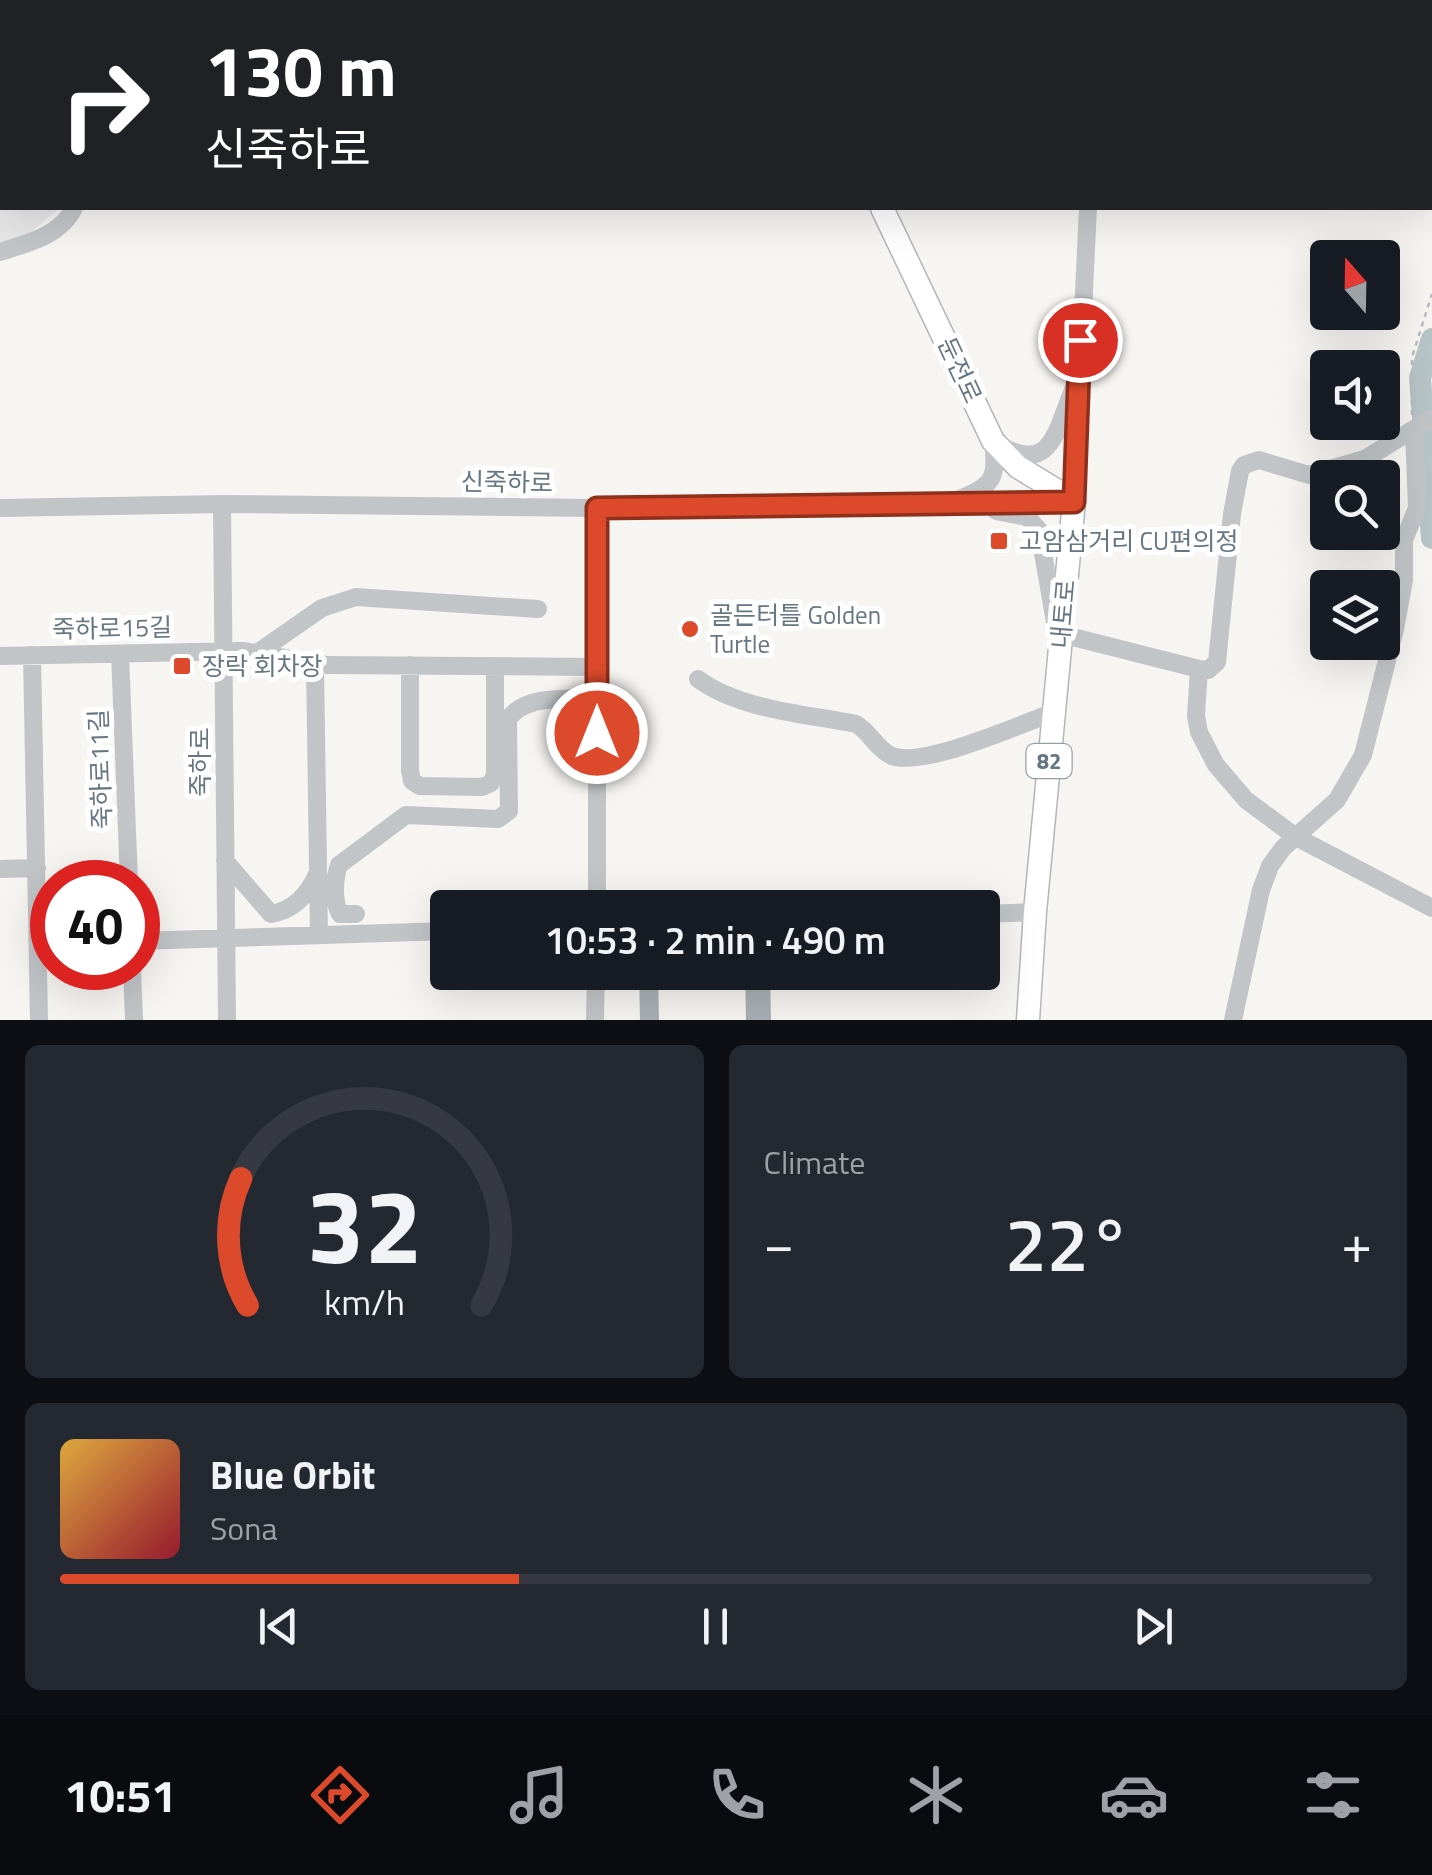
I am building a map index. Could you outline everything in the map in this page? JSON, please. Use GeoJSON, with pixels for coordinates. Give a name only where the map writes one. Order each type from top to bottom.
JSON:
{"type":"FeatureCollection","features":[{"type":"Feature","properties":{"kind":"main road","name":"둔전로"},"geometry":{"type":"LineString","coordinates":[[883,210],[993,442],[1018,467],[1074,502]]}},
{"type":"Feature","properties":{"kind":"main road","name":"내토로"},"geometry":{"type":"LineString","coordinates":[[1028,1020],[1074,502]]}},
{"type":"Feature","properties":{"kind":"street"},"geometry":{"type":"LineString","coordinates":[[0,252],[54,232],[73,210]]}},
{"type":"Feature","properties":{"kind":"street","name":"내토로"},"geometry":{"type":"LineString","coordinates":[[1074,502],[1088,210]]}},
{"type":"Feature","properties":{"kind":"street"},"geometry":{"type":"LineString","coordinates":[[993,442],[1028,458],[1043,452],[1051,442],[1078,376]]}},
{"type":"Feature","properties":{"kind":"street"},"geometry":{"type":"LineString","coordinates":[[949,503],[1018,515],[1033,522],[1042,538],[1060,642],[1208,670],[1216,662],[1232,514],[1244,465],[1259,460],[1309,476],[1365,459],[1421,426]]}},
{"type":"Feature","properties":{"kind":"street"},"geometry":{"type":"LineString","coordinates":[[1233,1020],[1266,875],[1277,855],[1337,800],[1363,755],[1395,629],[1404,580],[1404,540],[1418,508],[1421,426]]}},
{"type":"Feature","properties":{"kind":"street"},"geometry":{"type":"LineString","coordinates":[[949,503],[978,492],[992,479],[996,465],[993,442]]}},
{"type":"Feature","properties":{"kind":"street","name":"신죽하로"},"geometry":{"type":"LineString","coordinates":[[0,508],[222,504],[597,508],[1074,502]]}},
{"type":"Feature","properties":{"kind":"street","name":"죽하로"},"geometry":{"type":"LineString","coordinates":[[222,504],[227,1020]]}},
{"type":"Feature","properties":{"kind":"street"},"geometry":{"type":"LineString","coordinates":[[597,508],[597,890]]}},
{"type":"Feature","properties":{"kind":"street"},"geometry":{"type":"LineString","coordinates":[[257,652],[322,608],[356,597],[538,609]]}},
{"type":"Feature","properties":{"kind":"street","name":"죽하로15길"},"geometry":{"type":"LineString","coordinates":[[0,656],[224,651],[257,652],[316,664],[597,668]]}},
{"type":"Feature","properties":{"kind":"street","name":"죽하로11길"},"geometry":{"type":"LineString","coordinates":[[120,654],[127,860]]}},
{"type":"Feature","properties":{"kind":"street"},"geometry":{"type":"LineString","coordinates":[[32,655],[37,860]]}},
{"type":"Feature","properties":{"kind":"street"},"geometry":{"type":"LineString","coordinates":[[316,664],[319,935]]}},
{"type":"Feature","properties":{"kind":"street"},"geometry":{"type":"LineString","coordinates":[[410,666],[412,781],[420,786],[482,787],[495,774],[495,666]]}},
{"type":"Feature","properties":{"kind":"street"},"geometry":{"type":"LineString","coordinates":[[1199,670],[1196,716],[1205,748],[1246,800],[1296,837],[1432,908]]}},
{"type":"Feature","properties":{"kind":"street"},"geometry":{"type":"LineString","coordinates":[[698,679],[722,692],[761,704],[856,724],[892,756],[904,758],[950,750],[1054,712]]}},
{"type":"Feature","properties":{"kind":"street"},"geometry":{"type":"LineString","coordinates":[[356,914],[340,914],[337,907],[339,865],[406,815],[498,819],[506,816],[510,811],[508,720],[512,712],[539,702],[597,698]]}},
{"type":"Feature","properties":{"kind":"street"},"geometry":{"type":"LineString","coordinates":[[225,861],[272,914],[287,911],[302,898],[318,872]]}},
{"type":"Feature","properties":{"kind":"street"},"geometry":{"type":"LineString","coordinates":[[0,869],[30,868]]}},
{"type":"Feature","properties":{"kind":"street"},"geometry":{"type":"LineString","coordinates":[[1000,913],[1035,912]]}},
{"type":"Feature","properties":{"kind":"street"},"geometry":{"type":"LineString","coordinates":[[160,940],[430,932]]}},
{"type":"Feature","properties":{"kind":"street"},"geometry":{"type":"LineString","coordinates":[[40,1020],[42,990]]}},
{"type":"Feature","properties":{"kind":"street"},"geometry":{"type":"LineString","coordinates":[[133,990],[134,1020]]}},
{"type":"Feature","properties":{"kind":"street"},"geometry":{"type":"LineString","coordinates":[[595,1020],[596,990]]}},
{"type":"Feature","properties":{"kind":"path"},"geometry":{"type":"LineString","coordinates":[[1421,426],[1412,357],[1432,294]]}},
{"type":"Feature","properties":{"kind":"shaded area"},"geometry":{"type":"Polygon","coordinates":[[[0,210],[57,210],[30,233],[0,243],[0,210]]]}},
{"type":"Feature","properties":{"kind":"building"},"geometry":{"type":"Polygon","coordinates":[[[639,990],[658,990],[659,1020],[640,1020],[639,990]]]}},
{"type":"Feature","properties":{"kind":"building"},"geometry":{"type":"Polygon","coordinates":[[[745,990],[770,990],[771,1020],[746,1020],[745,990]]]}},
{"type":"Feature","properties":{"kind":"waterway"},"geometry":{"type":"LineString","coordinates":[[1432,339],[1420,378],[1432,538]]}},
{"type":"Feature","properties":{"kind":"place","name":"고암삼거리 CU편의정"},"geometry":{"type":"Point","coordinates":[999,541]}},
{"type":"Feature","properties":{"kind":"place","name":"골든터틀 Golden Turtle"},"geometry":{"type":"Point","coordinates":[690,629]}},
{"type":"Feature","properties":{"kind":"place","name":"장락 회차장"},"geometry":{"type":"Point","coordinates":[182,666]}},
{"type":"Feature","properties":{"kind":"route"},"geometry":{"type":"LineString","coordinates":[[597,733],[597,508],[1074,502],[1080,340]]}}]}
